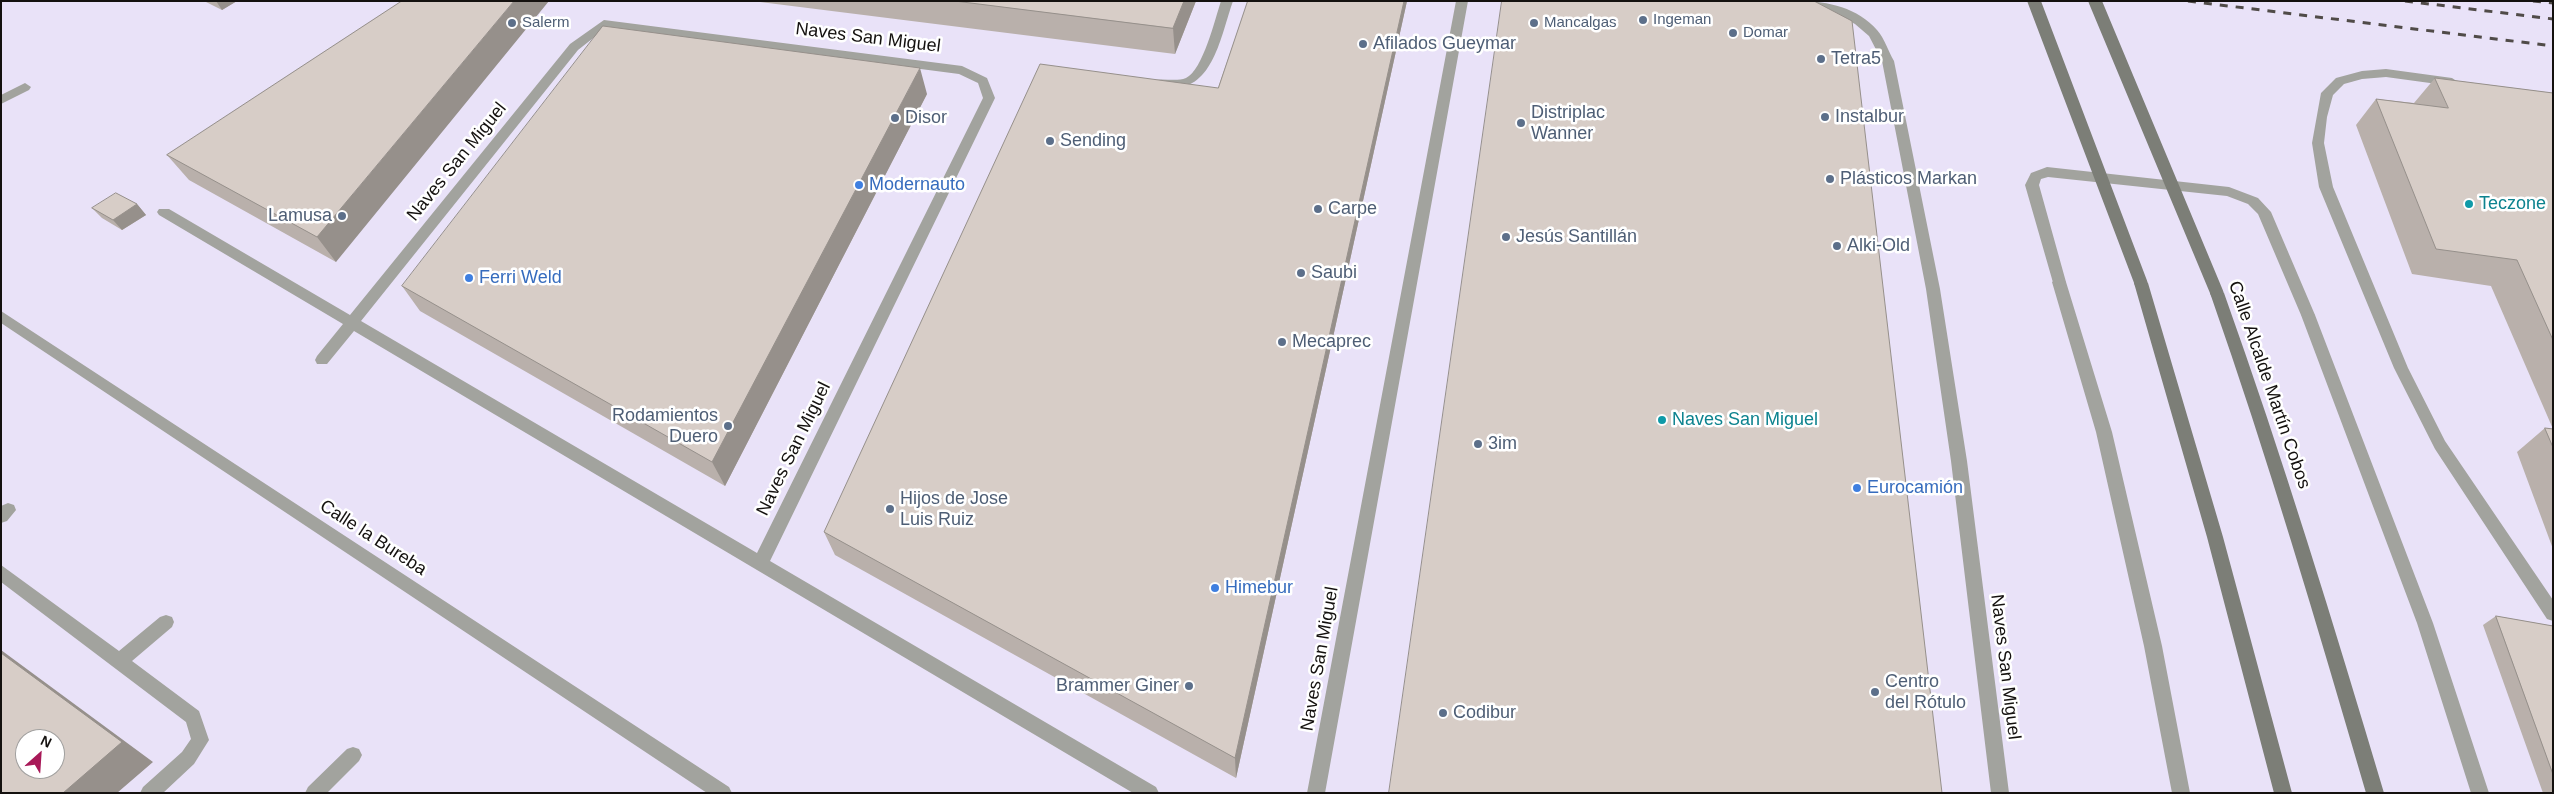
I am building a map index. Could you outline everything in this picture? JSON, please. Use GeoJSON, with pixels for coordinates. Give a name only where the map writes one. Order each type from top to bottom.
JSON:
{"type":"FeatureCollection","features":[{"type":"Feature","properties":{"kind":"main road"},"geometry":{"type":"LineString","coordinates":[[2034,1],[2141,283],[2174,388],[2220,550],[2283,793]]}},
{"type":"Feature","properties":{"kind":"main road","name":"Calle Alcalde Martín Cobos"},"geometry":{"type":"LineString","coordinates":[[2095,1],[2217,293],[2262,420],[2375,793]]}},
{"type":"Feature","properties":{"kind":"street"},"geometry":{"type":"LineString","coordinates":[[1149,82],[1168,84],[1190,80],[1202,71],[1227,1]]}},
{"type":"Feature","properties":{"kind":"street","name":"Naves San Miguel"},"geometry":{"type":"LineString","coordinates":[[1316,793],[1462,1]]}},
{"type":"Feature","properties":{"kind":"street","name":"Naves San Miguel"},"geometry":{"type":"LineString","coordinates":[[1806,1],[1823,3],[1851,17],[1873,33],[1888,62],[1933,288],[1959,461],[2000,793]]}},
{"type":"Feature","properties":{"kind":"street","name":"Naves San Miguel"},"geometry":{"type":"LineString","coordinates":[[322,360],[574,47],[604,24],[962,70],[983,81],[989,98],[760,564]]}},
{"type":"Feature","properties":{"kind":"street"},"geometry":{"type":"LineString","coordinates":[[2464,83],[2386,74],[2362,75],[2340,81],[2327,93],[2318,143],[2326,187],[2401,368],[2440,445],[2553,614]]}},
{"type":"Feature","properties":{"kind":"street"},"geometry":{"type":"LineString","coordinates":[[1,100],[25,86]]}},
{"type":"Feature","properties":{"kind":"street"},"geometry":{"type":"LineString","coordinates":[[2181,793],[2153,646],[2104,432],[2032,185],[2036,176],[2047,172],[2229,192],[2253,201],[2264,212],[2308,316],[2425,622],[2480,793]]}},
{"type":"Feature","properties":{"kind":"street"},"geometry":{"type":"LineString","coordinates":[[164,212],[351,324],[1150,793]]}},
{"type":"Feature","properties":{"kind":"street","name":"Calle la Bureba"},"geometry":{"type":"LineString","coordinates":[[1,316],[723,793]]}},
{"type":"Feature","properties":{"kind":"street"},"geometry":{"type":"LineString","coordinates":[[1,572],[194,717],[200,740],[188,758],[149,793]]}},
{"type":"Feature","properties":{"kind":"street"},"geometry":{"type":"LineString","coordinates":[[119,661],[166,622]]}},
{"type":"Feature","properties":{"kind":"street"},"geometry":{"type":"LineString","coordinates":[[314,793],[353,755]]}},
{"type":"Feature","properties":{"kind":"shaded area"},"geometry":{"type":"Polygon","coordinates":[[[1,1],[2553,1],[2553,793],[1,793],[1,1]]]}},
{"type":"Feature","properties":{"kind":"building"},"geometry":{"type":"Polygon","coordinates":[[[402,1],[514,1],[317,237],[167,155],[402,1]]]}},
{"type":"Feature","properties":{"kind":"building"},"geometry":{"type":"Polygon","coordinates":[[[955,1],[1184,1],[1173,28],[955,1]]]}},
{"type":"Feature","properties":{"kind":"building"},"geometry":{"type":"Polygon","coordinates":[[[1248,1],[1404,1],[1235,758],[824,532],[1040,64],[1218,88],[1248,1]]]}},
{"type":"Feature","properties":{"kind":"building","name":"Naves San Miguel"},"geometry":{"type":"Polygon","coordinates":[[[1502,1],[1814,1],[1852,21],[1942,793],[1389,793],[1502,1]]]}},
{"type":"Feature","properties":{"kind":"building"},"geometry":{"type":"Polygon","coordinates":[[[603,26],[920,68],[712,462],[402,286],[603,26]]]}},
{"type":"Feature","properties":{"kind":"building","name":"Teczone"},"geometry":{"type":"Polygon","coordinates":[[[2435,78],[2553,93],[2553,340],[2517,260],[2436,249],[2376,99],[2448,108],[2435,78]]]}},
{"type":"Feature","properties":{"kind":"building"},"geometry":{"type":"Polygon","coordinates":[[[116,193],[137,204],[113,220],[92,208],[116,193]]]}},
{"type":"Feature","properties":{"kind":"building"},"geometry":{"type":"Polygon","coordinates":[[[2545,428],[2553,429],[2553,447],[2545,428]]]}},
{"type":"Feature","properties":{"kind":"building"},"geometry":{"type":"Polygon","coordinates":[[[2496,616],[2553,626],[2553,774],[2496,616]]]}},
{"type":"Feature","properties":{"kind":"building"},"geometry":{"type":"Polygon","coordinates":[[[1,653],[122,742],[63,793],[1,793],[1,653]]]}},
{"type":"Feature","properties":{"kind":"railway"},"geometry":{"type":"LineString","coordinates":[[2188,1],[2553,46]]}},
{"type":"Feature","properties":{"kind":"railway"},"geometry":{"type":"LineString","coordinates":[[2405,1],[2553,19]]}},
{"type":"Feature","properties":{"kind":"railway"},"geometry":{"type":"LineString","coordinates":[[2533,1],[2553,3]]}},
{"type":"Feature","properties":{"kind":"place","name":"Ingeman"},"geometry":{"type":"Point","coordinates":[1643,20]}},
{"type":"Feature","properties":{"kind":"place","name":"Salerm"},"geometry":{"type":"Point","coordinates":[512,23]}},
{"type":"Feature","properties":{"kind":"place","name":"Mancalgas"},"geometry":{"type":"Point","coordinates":[1534,23]}},
{"type":"Feature","properties":{"kind":"place","name":"Domar"},"geometry":{"type":"Point","coordinates":[1733,33]}},
{"type":"Feature","properties":{"kind":"place","name":"Afilados Gueymar"},"geometry":{"type":"Point","coordinates":[1363,44]}},
{"type":"Feature","properties":{"kind":"place","name":"Tetra5"},"geometry":{"type":"Point","coordinates":[1821,59]}},
{"type":"Feature","properties":{"kind":"place","name":"Instalbur"},"geometry":{"type":"Point","coordinates":[1825,117]}},
{"type":"Feature","properties":{"kind":"place","name":"Disor"},"geometry":{"type":"Point","coordinates":[895,118]}},
{"type":"Feature","properties":{"kind":"place","name":"Distriplac Wanner"},"geometry":{"type":"Point","coordinates":[1521,123]}},
{"type":"Feature","properties":{"kind":"place","name":"Sending"},"geometry":{"type":"Point","coordinates":[1050,141]}},
{"type":"Feature","properties":{"kind":"place","name":"Plásticos Markan"},"geometry":{"type":"Point","coordinates":[1830,179]}},
{"type":"Feature","properties":{"kind":"place","name":"Modernauto"},"geometry":{"type":"Point","coordinates":[859,185]}},
{"type":"Feature","properties":{"kind":"place","name":"Teczone"},"geometry":{"type":"Point","coordinates":[2469,204]}},
{"type":"Feature","properties":{"kind":"place","name":"Carpe"},"geometry":{"type":"Point","coordinates":[1318,209]}},
{"type":"Feature","properties":{"kind":"place","name":"Lamusa"},"geometry":{"type":"Point","coordinates":[342,216]}},
{"type":"Feature","properties":{"kind":"place","name":"Jesús Santillán"},"geometry":{"type":"Point","coordinates":[1506,237]}},
{"type":"Feature","properties":{"kind":"place","name":"Alki-Old"},"geometry":{"type":"Point","coordinates":[1837,246]}},
{"type":"Feature","properties":{"kind":"place","name":"Saubi"},"geometry":{"type":"Point","coordinates":[1301,273]}},
{"type":"Feature","properties":{"kind":"place","name":"Ferri Weld"},"geometry":{"type":"Point","coordinates":[469,278]}},
{"type":"Feature","properties":{"kind":"place","name":"Mecaprec"},"geometry":{"type":"Point","coordinates":[1282,342]}},
{"type":"Feature","properties":{"kind":"place","name":"Naves San Miguel"},"geometry":{"type":"Point","coordinates":[1662,420]}},
{"type":"Feature","properties":{"kind":"place","name":"Rodamientos Duero"},"geometry":{"type":"Point","coordinates":[728,426]}},
{"type":"Feature","properties":{"kind":"place","name":"3im"},"geometry":{"type":"Point","coordinates":[1478,444]}},
{"type":"Feature","properties":{"kind":"place","name":"Eurocamión"},"geometry":{"type":"Point","coordinates":[1857,488]}},
{"type":"Feature","properties":{"kind":"place","name":"Hijos de Jose Luis Ruiz"},"geometry":{"type":"Point","coordinates":[890,509]}},
{"type":"Feature","properties":{"kind":"place","name":"Himebur"},"geometry":{"type":"Point","coordinates":[1215,588]}},
{"type":"Feature","properties":{"kind":"place","name":"Brammer Giner"},"geometry":{"type":"Point","coordinates":[1189,686]}},
{"type":"Feature","properties":{"kind":"place","name":"Centro del Rótulo"},"geometry":{"type":"Point","coordinates":[1875,692]}},
{"type":"Feature","properties":{"kind":"place","name":"Codibur"},"geometry":{"type":"Point","coordinates":[1443,713]}}]}
